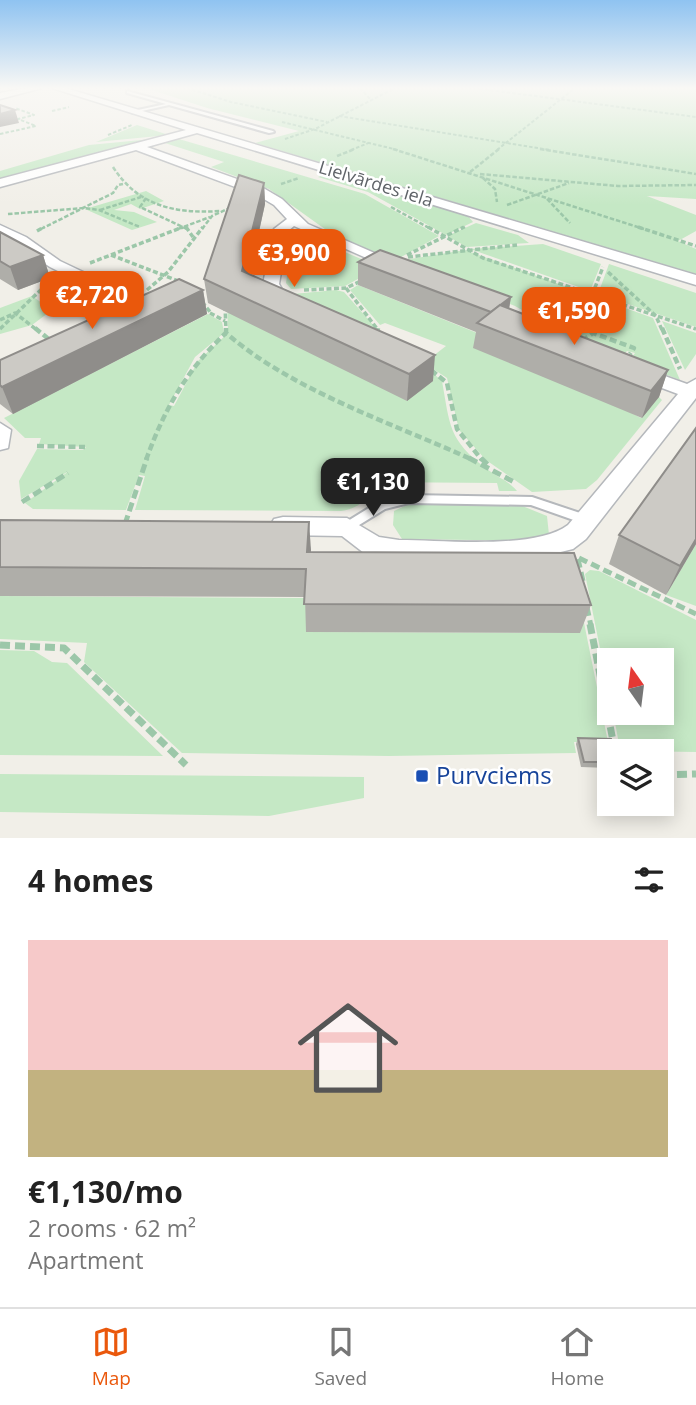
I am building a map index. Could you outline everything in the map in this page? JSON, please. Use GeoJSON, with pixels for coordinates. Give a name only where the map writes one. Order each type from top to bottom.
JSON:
{"type":"FeatureCollection","features":[{"type":"Feature","properties":{"kind":"street","name":"Lielvārdes iela"},"geometry":{"type":"LineString","coordinates":[[180,127],[696,280]]}},
{"type":"Feature","properties":{"kind":"street"},"geometry":{"type":"LineString","coordinates":[[0,183],[195,130]]}},
{"type":"Feature","properties":{"kind":"street"},"geometry":{"type":"LineString","coordinates":[[135,146],[261,192],[278,202],[293,221],[328,239],[397,267]]}},
{"type":"Feature","properties":{"kind":"street"},"geometry":{"type":"LineString","coordinates":[[293,221],[281,229],[271,284],[277,294],[309,309]]}},
{"type":"Feature","properties":{"kind":"street"},"geometry":{"type":"LineString","coordinates":[[0,229],[62,268],[134,303],[136,309],[128,316],[106,327]]}},
{"type":"Feature","properties":{"kind":"street"},"geometry":{"type":"LineString","coordinates":[[264,526],[347,527],[373,546],[399,550],[571,550],[585,519],[693,389],[621,366]]}},
{"type":"Feature","properties":{"kind":"street"},"geometry":{"type":"LineString","coordinates":[[0,430],[0,443]]}},
{"type":"Feature","properties":{"kind":"lane"},"geometry":{"type":"LineString","coordinates":[[252,127],[271,132]]}},
{"type":"Feature","properties":{"kind":"lane"},"geometry":{"type":"LineString","coordinates":[[347,527],[381,506],[409,499],[533,501],[585,519]]}},
{"type":"Feature","properties":{"kind":"path"},"geometry":{"type":"LineString","coordinates":[[0,134],[28,127]]}},
{"type":"Feature","properties":{"kind":"path"},"geometry":{"type":"LineString","coordinates":[[258,149],[318,127]]}},
{"type":"Feature","properties":{"kind":"path"},"geometry":{"type":"LineString","coordinates":[[405,127],[696,174]]}},
{"type":"Feature","properties":{"kind":"path"},"geometry":{"type":"LineString","coordinates":[[469,172],[527,127]]}},
{"type":"Feature","properties":{"kind":"path"},"geometry":{"type":"LineString","coordinates":[[314,129],[372,142],[696,246]]}},
{"type":"Feature","properties":{"kind":"path"},"geometry":{"type":"LineString","coordinates":[[313,165],[372,142]]}},
{"type":"Feature","properties":{"kind":"path"},"geometry":{"type":"LineString","coordinates":[[112,166],[123,184],[144,197],[183,211],[224,210]]}},
{"type":"Feature","properties":{"kind":"path"},"geometry":{"type":"LineString","coordinates":[[0,329],[62,268],[110,255],[212,216],[261,192],[306,175],[293,171]]}},
{"type":"Feature","properties":{"kind":"path"},"geometry":{"type":"LineString","coordinates":[[469,172],[618,186],[696,185]]}},
{"type":"Feature","properties":{"kind":"path"},"geometry":{"type":"LineString","coordinates":[[482,177],[495,188],[497,210]]}},
{"type":"Feature","properties":{"kind":"path"},"geometry":{"type":"LineString","coordinates":[[21,240],[114,193],[118,185],[123,184]]}},
{"type":"Feature","properties":{"kind":"path"},"geometry":{"type":"LineString","coordinates":[[99,210],[144,197]]}},
{"type":"Feature","properties":{"kind":"path"},"geometry":{"type":"LineString","coordinates":[[144,197],[140,206],[185,226],[193,237]]}},
{"type":"Feature","properties":{"kind":"path"},"geometry":{"type":"LineString","coordinates":[[388,205],[483,258],[696,329]]}},
{"type":"Feature","properties":{"kind":"path"},"geometry":{"type":"LineString","coordinates":[[0,214],[84,208],[99,210],[139,227]]}},
{"type":"Feature","properties":{"kind":"path"},"geometry":{"type":"LineString","coordinates":[[134,303],[165,275],[212,216]]}},
{"type":"Feature","properties":{"kind":"path"},"geometry":{"type":"LineString","coordinates":[[443,236],[404,257],[522,245]]}},
{"type":"Feature","properties":{"kind":"path"},"geometry":{"type":"LineString","coordinates":[[110,255],[185,285]]}},
{"type":"Feature","properties":{"kind":"path"},"geometry":{"type":"LineString","coordinates":[[592,295],[604,261]]}},
{"type":"Feature","properties":{"kind":"path"},"geometry":{"type":"LineString","coordinates":[[376,339],[378,327],[346,289],[397,267]]}},
{"type":"Feature","properties":{"kind":"path"},"geometry":{"type":"LineString","coordinates":[[603,267],[656,316],[693,389]]}},
{"type":"Feature","properties":{"kind":"path"},"geometry":{"type":"LineString","coordinates":[[196,295],[211,313]]}},
{"type":"Feature","properties":{"kind":"path"},"geometry":{"type":"LineString","coordinates":[[191,303],[225,321]]}},
{"type":"Feature","properties":{"kind":"path"},"geometry":{"type":"LineString","coordinates":[[0,320],[15,313]]}},
{"type":"Feature","properties":{"kind":"path"},"geometry":{"type":"LineString","coordinates":[[15,313],[61,349]]}},
{"type":"Feature","properties":{"kind":"path"},"geometry":{"type":"LineString","coordinates":[[125,525],[146,461],[176,394],[200,355],[226,333],[254,357],[320,391],[491,468],[461,440],[451,421],[447,383],[438,374],[422,366]]}},
{"type":"Feature","properties":{"kind":"path"},"geometry":{"type":"LineString","coordinates":[[574,347],[593,333],[634,348],[621,366]]}},
{"type":"Feature","properties":{"kind":"path"},"geometry":{"type":"LineString","coordinates":[[37,446],[85,447]]}},
{"type":"Feature","properties":{"kind":"path"},"geometry":{"type":"LineString","coordinates":[[22,502],[68,473]]}},
{"type":"Feature","properties":{"kind":"path"},"geometry":{"type":"LineString","coordinates":[[571,550],[696,614]]}},
{"type":"Feature","properties":{"kind":"path"},"geometry":{"type":"LineString","coordinates":[[571,550],[612,739]]}},
{"type":"Feature","properties":{"kind":"path"},"geometry":{"type":"LineString","coordinates":[[0,645],[64,648],[186,765]]}},
{"type":"Feature","properties":{"kind":"path"},"geometry":{"type":"LineString","coordinates":[[674,775],[696,774]]}},
{"type":"Feature","properties":{"kind":"green space"},"geometry":{"type":"Polygon","coordinates":[[[132,127],[144,127],[169,135],[96,142],[132,127]]]}},
{"type":"Feature","properties":{"kind":"green space"},"geometry":{"type":"Polygon","coordinates":[[[283,127],[696,127],[696,199],[647,196],[696,215],[696,231],[678,241],[696,249],[696,274],[255,143],[299,131],[283,127]]]}},
{"type":"Feature","properties":{"kind":"green space"},"geometry":{"type":"Polygon","coordinates":[[[152,139],[0,181],[0,171],[89,145],[152,139]]]}},
{"type":"Feature","properties":{"kind":"green space"},"geometry":{"type":"Polygon","coordinates":[[[179,139],[365,194],[439,236],[394,261],[336,237],[269,189],[211,167],[224,162],[165,143],[179,139]]]}},
{"type":"Feature","properties":{"kind":"green space"},"geometry":{"type":"Polygon","coordinates":[[[329,173],[468,216],[473,222],[446,235],[368,192],[318,177],[329,173]]]}},
{"type":"Feature","properties":{"kind":"green space"},"geometry":{"type":"Polygon","coordinates":[[[146,191],[164,201],[140,209],[131,204],[114,210],[134,212],[157,222],[132,230],[85,209],[146,191]]]}},
{"type":"Feature","properties":{"kind":"green space"},"geometry":{"type":"Polygon","coordinates":[[[476,223],[518,235],[529,243],[467,247],[447,236],[476,223]]]}},
{"type":"Feature","properties":{"kind":"green space"},"geometry":{"type":"Polygon","coordinates":[[[293,233],[300,233],[380,267],[345,286],[291,289],[286,283],[293,233]]]}},
{"type":"Feature","properties":{"kind":"green space"},"geometry":{"type":"Polygon","coordinates":[[[543,244],[601,264],[590,291],[470,249],[543,244]]]}},
{"type":"Feature","properties":{"kind":"green space"},"geometry":{"type":"Polygon","coordinates":[[[465,250],[653,318],[680,380],[630,360],[635,353],[627,351],[622,357],[584,342],[588,338],[584,336],[576,341],[515,306],[398,261],[465,250]]]}},
{"type":"Feature","properties":{"kind":"green space"},"geometry":{"type":"Polygon","coordinates":[[[609,264],[696,293],[696,327],[598,294],[609,264]]]}},
{"type":"Feature","properties":{"kind":"green space"},"geometry":{"type":"Polygon","coordinates":[[[358,285],[487,337],[641,418],[659,397],[662,400],[597,480],[586,489],[532,492],[486,460],[459,430],[447,378],[424,363],[446,346],[385,323],[380,325],[350,290],[358,285]]]}},
{"type":"Feature","properties":{"kind":"green space"},"geometry":{"type":"Polygon","coordinates":[[[336,290],[344,292],[375,327],[374,330],[293,294],[336,290]]]}},
{"type":"Feature","properties":{"kind":"green space"},"geometry":{"type":"Polygon","coordinates":[[[227,294],[434,374],[442,381],[449,421],[458,440],[474,459],[517,491],[499,491],[497,483],[369,482],[361,502],[353,508],[341,511],[135,510],[145,476],[139,475],[126,510],[33,509],[25,503],[69,471],[21,499],[19,481],[37,449],[83,450],[86,447],[39,444],[41,438],[25,438],[4,418],[208,314],[222,322],[224,333],[195,357],[169,405],[174,406],[198,361],[228,333],[227,294]]]}},
{"type":"Feature","properties":{"kind":"green space"},"geometry":{"type":"Polygon","coordinates":[[[32,296],[52,310],[32,325],[0,334],[0,308],[32,296]]]}},
{"type":"Feature","properties":{"kind":"green space"},"geometry":{"type":"Polygon","coordinates":[[[662,321],[696,333],[696,354],[685,370],[662,321]]]}},
{"type":"Feature","properties":{"kind":"green space"},"geometry":{"type":"Polygon","coordinates":[[[411,503],[515,503],[547,516],[549,535],[535,541],[402,539],[393,525],[394,511],[411,503]]]}},
{"type":"Feature","properties":{"kind":"green space"},"geometry":{"type":"Polygon","coordinates":[[[696,544],[696,606],[666,595],[696,544]]]}},
{"type":"Feature","properties":{"kind":"green space"},"geometry":{"type":"Polygon","coordinates":[[[572,563],[597,687],[597,725],[605,725],[607,739],[574,742],[576,753],[389,756],[182,753],[84,662],[87,643],[0,639],[0,596],[308,598],[307,632],[580,633],[572,563]]]}},
{"type":"Feature","properties":{"kind":"green space"},"geometry":{"type":"Polygon","coordinates":[[[590,570],[599,571],[696,620],[696,752],[674,752],[674,739],[618,739],[615,725],[674,725],[674,648],[600,648],[585,574],[590,570]]]}},
{"type":"Feature","properties":{"kind":"green space"},"geometry":{"type":"Polygon","coordinates":[[[0,650],[34,651],[52,662],[67,663],[163,756],[0,755],[0,650]]]}},
{"type":"Feature","properties":{"kind":"green space"},"geometry":{"type":"Polygon","coordinates":[[[0,774],[364,777],[364,798],[269,816],[0,812],[0,774]]]}},
{"type":"Feature","properties":{"kind":"building"},"geometry":{"type":"Polygon","coordinates":[[[239,175],[264,183],[242,271],[435,355],[409,374],[204,279],[239,175]]]}},
{"type":"Feature","properties":{"kind":"building"},"geometry":{"type":"Polygon","coordinates":[[[0,232],[43,255],[10,267],[0,261],[0,232]]]}},
{"type":"Feature","properties":{"kind":"building"},"geometry":{"type":"Polygon","coordinates":[[[380,250],[511,297],[491,312],[358,262],[380,250]]]}},
{"type":"Feature","properties":{"kind":"building"},"geometry":{"type":"Polygon","coordinates":[[[179,279],[203,290],[2,387],[0,385],[0,360],[179,279]]]}},
{"type":"Feature","properties":{"kind":"building"},"geometry":{"type":"Polygon","coordinates":[[[500,305],[668,370],[651,391],[477,323],[500,305]]]}},
{"type":"Feature","properties":{"kind":"building"},"geometry":{"type":"Polygon","coordinates":[[[696,428],[696,539],[680,566],[619,535],[696,428]]]}},
{"type":"Feature","properties":{"kind":"building"},"geometry":{"type":"Polygon","coordinates":[[[0,520],[309,522],[307,552],[574,553],[591,605],[304,604],[306,569],[0,567],[0,520]]]}},
{"type":"Feature","properties":{"kind":"building"},"geometry":{"type":"Polygon","coordinates":[[[578,738],[611,739],[597,739],[597,762],[584,762],[578,738]]]}},
{"type":"Feature","properties":{"kind":"place","name":"Purvciems"},"geometry":{"type":"Point","coordinates":[422,776]}}]}
